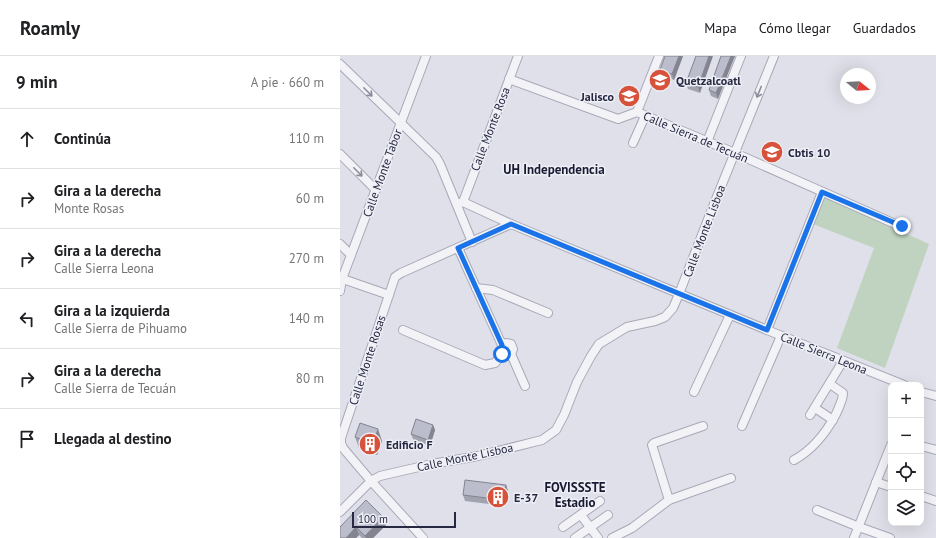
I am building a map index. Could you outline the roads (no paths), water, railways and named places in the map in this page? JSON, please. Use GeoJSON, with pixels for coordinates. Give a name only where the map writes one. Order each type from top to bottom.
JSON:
{"type":"FeatureCollection","features":[{"type":"Feature","properties":{"kind":"street","name":"Calle Monte Rosa"},"geometry":{"type":"LineString","coordinates":[[460,203],[518,56]]}},
{"type":"Feature","properties":{"kind":"street"},"geometry":{"type":"LineString","coordinates":[[633,143],[659,56]]}},
{"type":"Feature","properties":{"kind":"street"},"geometry":{"type":"LineString","coordinates":[[707,142],[741,56]]}},
{"type":"Feature","properties":{"kind":"street","name":"Calle Monte Lisboa"},"geometry":{"type":"LineString","coordinates":[[340,512],[371,481],[380,476],[396,471],[478,456],[542,440],[556,430],[562,420],[578,382],[598,344],[627,327],[655,321],[665,317],[673,308],[679,294],[774,56]]}},
{"type":"Feature","properties":{"kind":"street","name":"Calle Monte Tabor"},"geometry":{"type":"LineString","coordinates":[[340,291],[341,278],[376,190],[425,57]]}},
{"type":"Feature","properties":{"kind":"street"},"geometry":{"type":"LineString","coordinates":[[340,64],[400,124],[436,157],[460,203],[472,242]]}},
{"type":"Feature","properties":{"kind":"street","name":"Calle Sierra de Tecuán"},"geometry":{"type":"LineString","coordinates":[[509,79],[618,119],[641,114],[735,153],[902,226]]}},
{"type":"Feature","properties":{"kind":"street"},"geometry":{"type":"LineString","coordinates":[[340,154],[376,190]]}},
{"type":"Feature","properties":{"kind":"street"},"geometry":{"type":"LineString","coordinates":[[767,330],[822,192]]}},
{"type":"Feature","properties":{"kind":"street","name":"Calle Sierra Leona"},"geometry":{"type":"LineString","coordinates":[[460,203],[781,336],[896,382]]}},
{"type":"Feature","properties":{"kind":"street"},"geometry":{"type":"LineString","coordinates":[[502,354],[500,350],[502,345],[458,248],[511,224]]}},
{"type":"Feature","properties":{"kind":"street"},"geometry":{"type":"LineString","coordinates":[[340,244],[351,255]]}},
{"type":"Feature","properties":{"kind":"street","name":"Calle Monte Rosas"},"geometry":{"type":"LineString","coordinates":[[371,481],[341,444],[395,277],[458,248]]}},
{"type":"Feature","properties":{"kind":"street"},"geometry":{"type":"LineString","coordinates":[[341,278],[389,294]]}},
{"type":"Feature","properties":{"kind":"street"},"geometry":{"type":"LineString","coordinates":[[476,288],[493,290],[548,313]]}},
{"type":"Feature","properties":{"kind":"street"},"geometry":{"type":"LineString","coordinates":[[694,392],[730,315]]}},
{"type":"Feature","properties":{"kind":"street"},"geometry":{"type":"LineString","coordinates":[[403,330],[485,365],[495,363],[502,354]]}},
{"type":"Feature","properties":{"kind":"street"},"geometry":{"type":"LineString","coordinates":[[742,426],[781,336]]}},
{"type":"Feature","properties":{"kind":"street"},"geometry":{"type":"LineString","coordinates":[[502,345],[506,343],[511,344],[513,349],[511,354],[524,386]]}},
{"type":"Feature","properties":{"kind":"street"},"geometry":{"type":"LineString","coordinates":[[502,354],[507,356],[511,354]]}},
{"type":"Feature","properties":{"kind":"street"},"geometry":{"type":"LineString","coordinates":[[833,420],[813,412],[843,361]]}},
{"type":"Feature","properties":{"kind":"street"},"geometry":{"type":"LineString","coordinates":[[794,460],[805,454],[816,444],[833,420],[843,393],[830,384]]}},
{"type":"Feature","properties":{"kind":"street"},"geometry":{"type":"LineString","coordinates":[[924,393],[936,396]]}},
{"type":"Feature","properties":{"kind":"street"},"geometry":{"type":"LineString","coordinates":[[669,500],[652,445],[703,426]]}},
{"type":"Feature","properties":{"kind":"street"},"geometry":{"type":"LineString","coordinates":[[924,447],[936,450]]}},
{"type":"Feature","properties":{"kind":"street"},"geometry":{"type":"LineString","coordinates":[[854,538],[888,452]]}},
{"type":"Feature","properties":{"kind":"street"},"geometry":{"type":"LineString","coordinates":[[612,538],[632,528],[669,500],[731,478]]}},
{"type":"Feature","properties":{"kind":"street"},"geometry":{"type":"LineString","coordinates":[[371,481],[422,538]]}},
{"type":"Feature","properties":{"kind":"street"},"geometry":{"type":"LineString","coordinates":[[876,482],[888,486]]}},
{"type":"Feature","properties":{"kind":"street"},"geometry":{"type":"LineString","coordinates":[[924,497],[936,501]]}},
{"type":"Feature","properties":{"kind":"street"},"geometry":{"type":"LineString","coordinates":[[563,528],[600,501]]}},
{"type":"Feature","properties":{"kind":"street"},"geometry":{"type":"LineString","coordinates":[[817,510],[890,538]]}},
{"type":"Feature","properties":{"kind":"street"},"geometry":{"type":"LineString","coordinates":[[575,538],[608,514]]}},
{"type":"Feature","properties":{"kind":"street"},"geometry":{"type":"LineString","coordinates":[[581,515],[598,538]]}},
{"type":"Feature","properties":{"kind":"place","name":"Quetzalcoatl"},"geometry":{"type":"Point","coordinates":[660,80]}},
{"type":"Feature","properties":{"kind":"place","name":"Jalisco"},"geometry":{"type":"Point","coordinates":[629,96]}},
{"type":"Feature","properties":{"kind":"place","name":"Cbtis 10"},"geometry":{"type":"Point","coordinates":[772,152]}},
{"type":"Feature","properties":{"kind":"place","name":"Edificio F"},"geometry":{"type":"Point","coordinates":[370,444]}},
{"type":"Feature","properties":{"kind":"place","name":"E-37"},"geometry":{"type":"Point","coordinates":[498,497]}},
{"type":"Feature","properties":{"kind":"district","name":"UH Independencia"},"geometry":{"type":"Point","coordinates":[554,169]}},
{"type":"Feature","properties":{"kind":"district","name":"FOVISSSTE Estadio"},"geometry":{"type":"Point","coordinates":[575,494]}}]}
